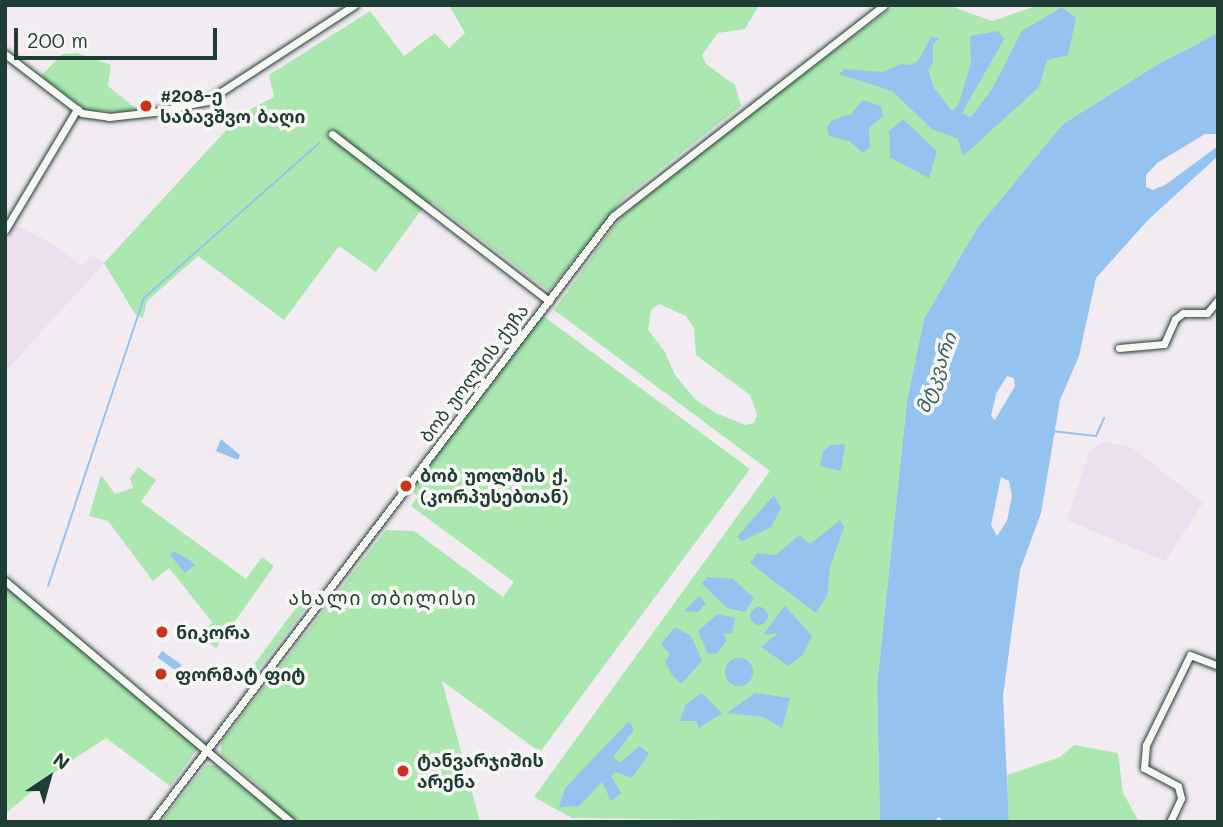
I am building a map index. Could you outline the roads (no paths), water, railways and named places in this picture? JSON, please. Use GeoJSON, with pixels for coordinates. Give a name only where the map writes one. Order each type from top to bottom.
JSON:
{"type":"FeatureCollection","features":[{"type":"Feature","properties":{"kind":"street"},"geometry":{"type":"LineString","coordinates":[[5,54],[76,109],[109,117],[207,101],[354,5]]}},
{"type":"Feature","properties":{"kind":"street","name":"ბობ უოლშის ქუჩა"},"geometry":{"type":"LineString","coordinates":[[152,822],[209,751],[613,216],[884,5]]}},
{"type":"Feature","properties":{"kind":"street"},"geometry":{"type":"LineString","coordinates":[[5,230],[76,109]]}},
{"type":"Feature","properties":{"kind":"street"},"geometry":{"type":"LineString","coordinates":[[332,134],[549,300]]}},
{"type":"Feature","properties":{"kind":"street"},"geometry":{"type":"LineString","coordinates":[[1119,348],[1164,344],[1175,319],[1183,313],[1207,313],[1218,300]]}},
{"type":"Feature","properties":{"kind":"street"},"geometry":{"type":"LineString","coordinates":[[5,581],[291,822]]}},
{"type":"Feature","properties":{"kind":"street"},"geometry":{"type":"LineString","coordinates":[[1170,822],[1181,798],[1178,786],[1144,768],[1146,746],[1190,655],[1218,666]]}},
{"type":"Feature","properties":{"kind":"water"},"geometry":{"type":"Polygon","coordinates":[[[1062,7],[1076,18],[1068,55],[1047,60],[1039,87],[963,156],[958,139],[932,129],[892,91],[839,74],[845,69],[883,72],[901,64],[910,65],[918,61],[931,37],[940,38],[933,44],[933,63],[928,70],[934,88],[952,111],[958,106],[971,63],[970,36],[998,31],[1004,39],[962,113],[971,117],[992,89],[1022,31],[1062,7]]]}},
{"type":"Feature","properties":{"kind":"water","name":"მტკვარი"},"geometry":{"type":"Polygon","coordinates":[[[1218,33],[1218,134],[1205,134],[1157,163],[1146,175],[1146,187],[1153,190],[1165,185],[1218,146],[1218,156],[1148,220],[1096,278],[1079,356],[1060,400],[1041,513],[1020,570],[1003,696],[1009,822],[944,822],[939,817],[933,822],[880,822],[877,685],[907,401],[924,319],[977,228],[1063,124],[1158,64],[1218,33]],[[1007,376],[996,394],[991,416],[995,420],[1015,386],[1014,378],[1007,376]],[[1001,477],[991,525],[997,536],[1007,521],[1012,496],[1009,481],[1001,477]]]}},
{"type":"Feature","properties":{"kind":"water"},"geometry":{"type":"Polygon","coordinates":[[[863,100],[881,106],[883,116],[869,128],[870,147],[863,153],[849,141],[829,136],[827,127],[832,120],[851,114],[863,100]]]}},
{"type":"Feature","properties":{"kind":"water"},"geometry":{"type":"Polygon","coordinates":[[[903,119],[937,151],[929,178],[890,158],[889,131],[903,119]]]}},
{"type":"Feature","properties":{"kind":"water"},"geometry":{"type":"Polygon","coordinates":[[[221,439],[240,455],[238,460],[216,451],[221,439]]]}},
{"type":"Feature","properties":{"kind":"water"},"geometry":{"type":"Polygon","coordinates":[[[845,444],[841,471],[820,466],[823,451],[831,445],[845,444]]]}},
{"type":"Feature","properties":{"kind":"water"},"geometry":{"type":"Polygon","coordinates":[[[774,495],[781,508],[771,527],[742,541],[737,537],[774,495]]]}},
{"type":"Feature","properties":{"kind":"water"},"geometry":{"type":"Polygon","coordinates":[[[840,520],[844,527],[830,567],[827,596],[816,613],[750,563],[757,553],[776,555],[799,535],[810,544],[840,520]]]}},
{"type":"Feature","properties":{"kind":"water"},"geometry":{"type":"Polygon","coordinates":[[[174,551],[195,565],[185,573],[170,555],[174,551]]]}},
{"type":"Feature","properties":{"kind":"water"},"geometry":{"type":"Polygon","coordinates":[[[707,577],[733,579],[754,598],[745,612],[727,608],[702,584],[707,577]]]}},
{"type":"Feature","properties":{"kind":"water"},"geometry":{"type":"Polygon","coordinates":[[[699,596],[706,603],[698,612],[684,611],[699,596]]]}},
{"type":"Feature","properties":{"kind":"water"},"geometry":{"type":"Polygon","coordinates":[[[785,606],[812,636],[802,656],[788,666],[761,647],[778,633],[763,635],[785,606]]]}},
{"type":"Feature","properties":{"kind":"water"},"geometry":{"type":"Polygon","coordinates":[[[759,607],[765,610],[768,616],[765,622],[759,625],[753,622],[750,616],[753,610],[759,607]]]}},
{"type":"Feature","properties":{"kind":"water"},"geometry":{"type":"Polygon","coordinates":[[[718,614],[735,618],[732,634],[724,633],[726,641],[717,653],[708,654],[698,631],[718,614]]]}},
{"type":"Feature","properties":{"kind":"water"},"geometry":{"type":"Polygon","coordinates":[[[675,627],[691,636],[702,661],[681,684],[672,675],[665,661],[670,654],[661,644],[675,627]]]}},
{"type":"Feature","properties":{"kind":"water"},"geometry":{"type":"Polygon","coordinates":[[[162,651],[182,665],[177,671],[157,658],[162,651]]]}},
{"type":"Feature","properties":{"kind":"water"},"geometry":{"type":"Polygon","coordinates":[[[739,658],[749,662],[753,672],[749,682],[739,686],[729,682],[725,672],[729,662],[739,658]]]}},
{"type":"Feature","properties":{"kind":"water"},"geometry":{"type":"Polygon","coordinates":[[[702,693],[722,713],[699,728],[696,721],[680,721],[686,704],[702,693]]]}},
{"type":"Feature","properties":{"kind":"water"},"geometry":{"type":"Polygon","coordinates":[[[755,693],[790,698],[782,728],[763,717],[727,713],[755,693]]]}},
{"type":"Feature","properties":{"kind":"water"},"geometry":{"type":"Polygon","coordinates":[[[629,721],[634,730],[613,757],[620,763],[639,746],[649,753],[632,778],[615,772],[611,776],[621,793],[611,801],[602,782],[579,806],[559,807],[565,788],[629,721]]]}},
{"type":"Feature","properties":{"kind":"waterway"},"geometry":{"type":"LineString","coordinates":[[48,586],[144,298],[319,143]]}},
{"type":"Feature","properties":{"kind":"waterway"},"geometry":{"type":"LineString","coordinates":[[1052,431],[1096,436],[1104,418]]}},
{"type":"Feature","properties":{"kind":"place","name":"#208-ე საბავშვო ბაღი"},"geometry":{"type":"Point","coordinates":[146,106]}},
{"type":"Feature","properties":{"kind":"place","name":"ბობ უოლშის ქ. (კორპუსებთან)"},"geometry":{"type":"Point","coordinates":[406,486]}},
{"type":"Feature","properties":{"kind":"place","name":"ნიკორა"},"geometry":{"type":"Point","coordinates":[162,632]}},
{"type":"Feature","properties":{"kind":"place","name":"ფორმატ ფიტ"},"geometry":{"type":"Point","coordinates":[161,674]}},
{"type":"Feature","properties":{"kind":"place","name":"ტანვარჯიშის არენა"},"geometry":{"type":"Point","coordinates":[403,771]}},
{"type":"Feature","properties":{"kind":"district","name":"ახალი თბილისი"},"geometry":{"type":"Point","coordinates":[383,598]}}]}
